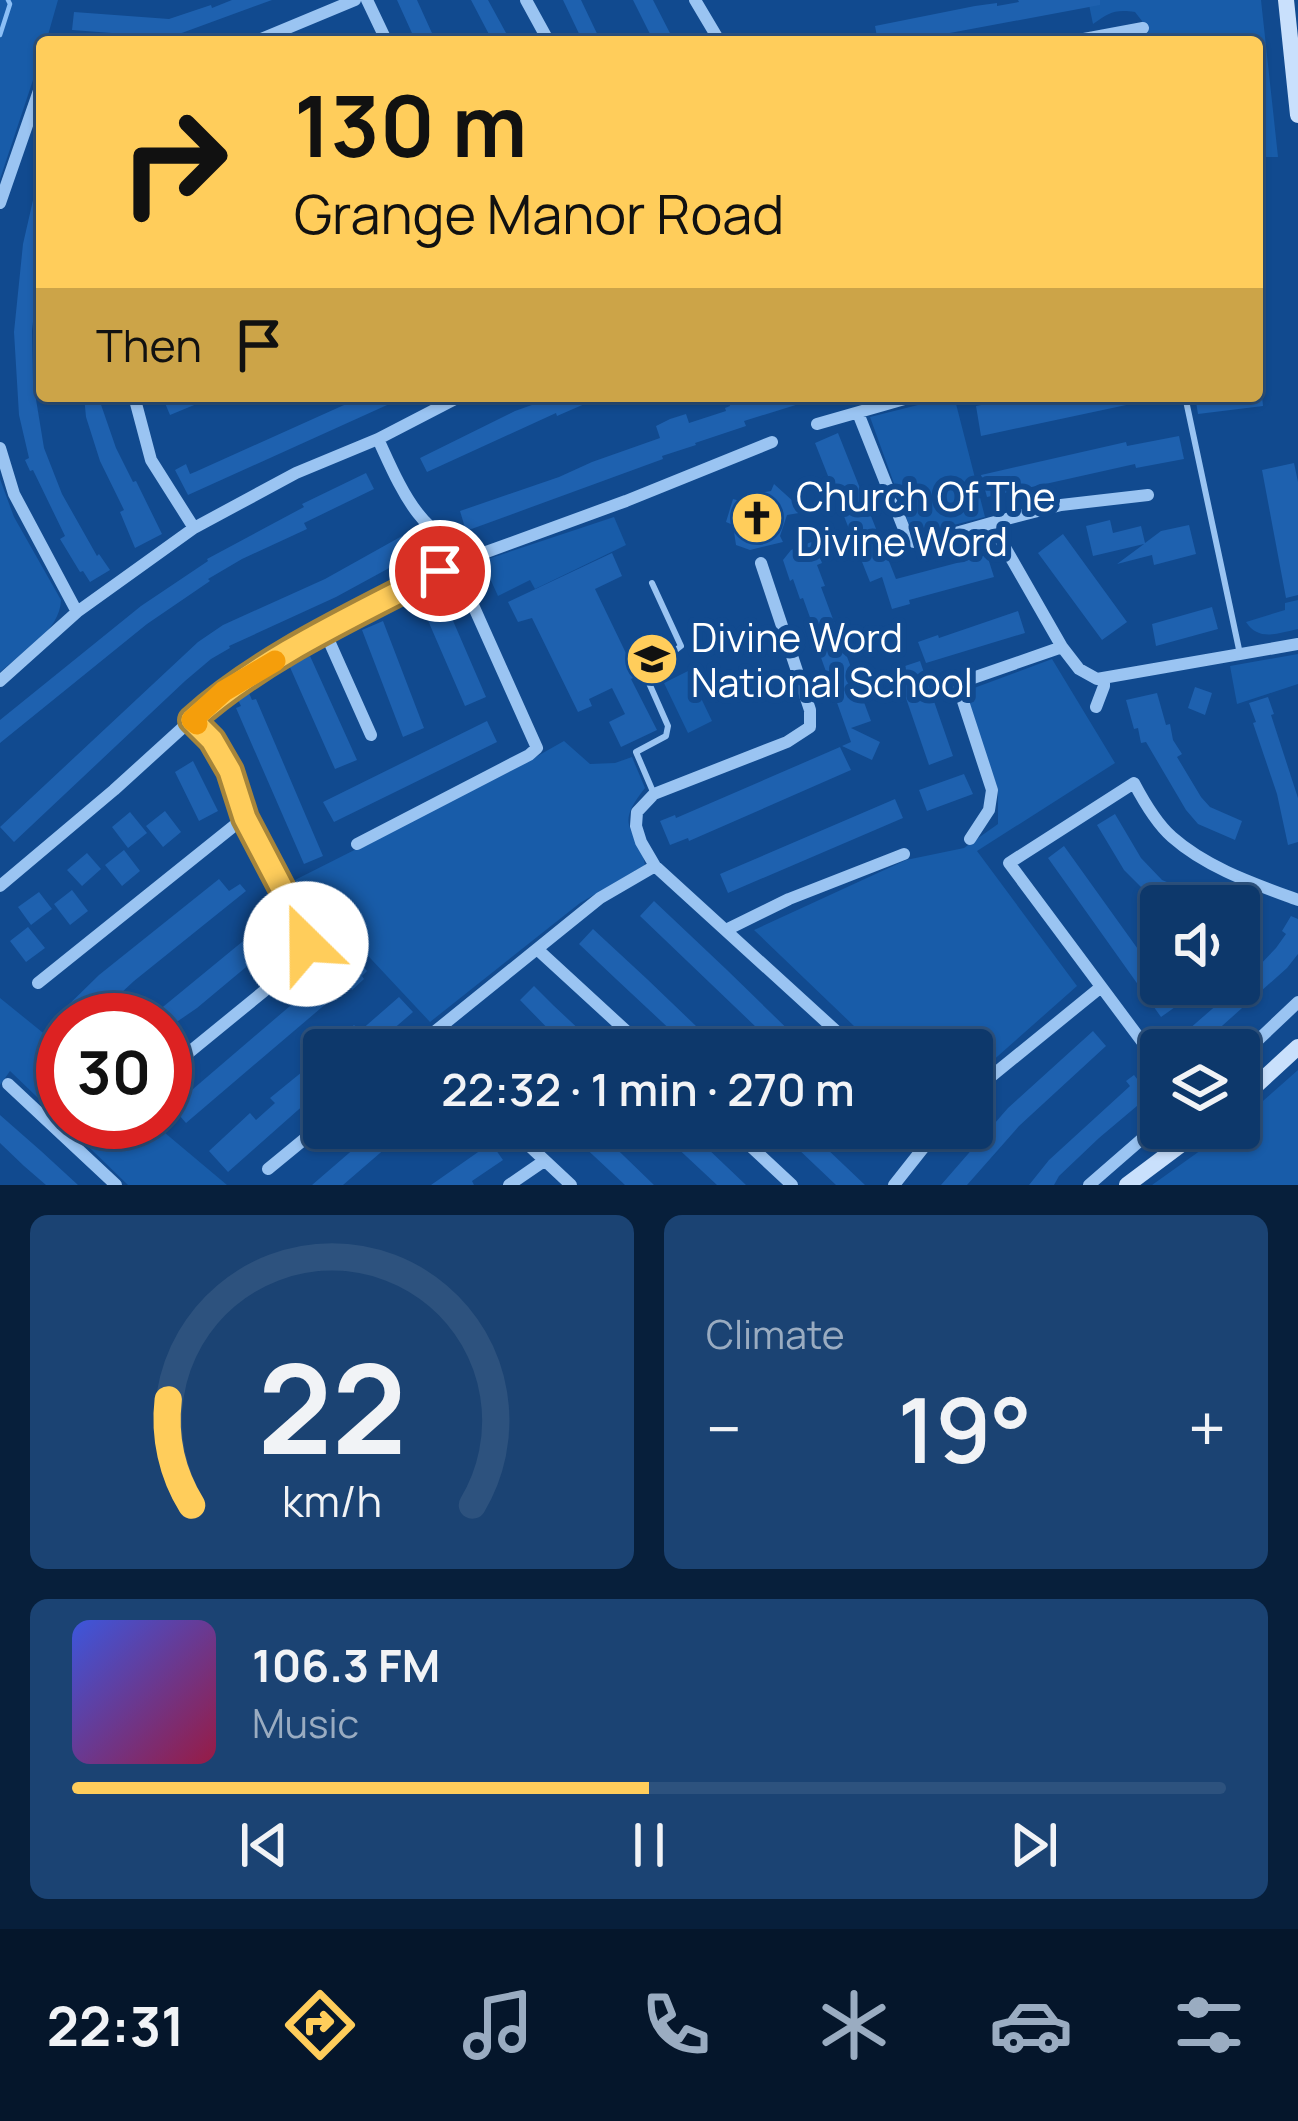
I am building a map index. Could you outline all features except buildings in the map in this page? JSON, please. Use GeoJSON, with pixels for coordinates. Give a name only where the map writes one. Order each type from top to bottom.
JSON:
{"type":"FeatureCollection","features":[{"type":"Feature","properties":{"kind":"main road"},"geometry":{"type":"LineString","coordinates":[[1286,0],[1298,116]]}},
{"type":"Feature","properties":{"kind":"main road"},"geometry":{"type":"LineString","coordinates":[[1260,1082],[1298,1047]]}},
{"type":"Feature","properties":{"kind":"main road"},"geometry":{"type":"LineString","coordinates":[[1126,1185],[1175,1149]]}},
{"type":"Feature","properties":{"kind":"street"},"geometry":{"type":"LineString","coordinates":[[269,36],[356,0]]}},
{"type":"Feature","properties":{"kind":"street"},"geometry":{"type":"LineString","coordinates":[[367,0],[384,36]]}},
{"type":"Feature","properties":{"kind":"street"},"geometry":{"type":"LineString","coordinates":[[526,0],[546,36]]}},
{"type":"Feature","properties":{"kind":"street"},"geometry":{"type":"LineString","coordinates":[[695,0],[716,36]]}},
{"type":"Feature","properties":{"kind":"street"},"geometry":{"type":"LineString","coordinates":[[1100,36],[1143,28]]}},
{"type":"Feature","properties":{"kind":"street"},"geometry":{"type":"LineString","coordinates":[[0,203],[36,99]]}},
{"type":"Feature","properties":{"kind":"street"},"geometry":{"type":"LineString","coordinates":[[136,402],[152,460],[194,528]]}},
{"type":"Feature","properties":{"kind":"street"},"geometry":{"type":"LineString","coordinates":[[0,681],[77,612],[194,528],[296,473],[449,402]]}},
{"type":"Feature","properties":{"kind":"street"},"geometry":{"type":"LineString","coordinates":[[818,424],[895,402]]}},
{"type":"Feature","properties":{"kind":"street"},"geometry":{"type":"LineString","coordinates":[[858,413],[904,530],[914,542],[1061,506],[1148,495]]}},
{"type":"Feature","properties":{"kind":"street"},"geometry":{"type":"LineString","coordinates":[[378,439],[409,504],[449,543],[478,555],[772,442]]}},
{"type":"Feature","properties":{"kind":"street"},"geometry":{"type":"LineString","coordinates":[[0,448],[14,494],[77,612]]}},
{"type":"Feature","properties":{"kind":"street"},"geometry":{"type":"LineString","coordinates":[[991,523],[1062,646],[1079,669],[1100,678],[1298,644]]}},
{"type":"Feature","properties":{"kind":"street"},"geometry":{"type":"LineString","coordinates":[[761,563],[810,710],[810,727],[788,742],[655,794],[637,812],[636,826],[655,866],[835,1029]]}},
{"type":"Feature","properties":{"kind":"street"},"geometry":{"type":"LineString","coordinates":[[0,886],[224,691],[440,571],[464,585],[537,748],[357,844]]}},
{"type":"Feature","properties":{"kind":"street"},"geometry":{"type":"LineString","coordinates":[[325,632],[371,735]]}},
{"type":"Feature","properties":{"kind":"street"},"geometry":{"type":"LineString","coordinates":[[970,839],[989,811],[992,790],[959,689],[970,679],[1062,646]]}},
{"type":"Feature","properties":{"kind":"street"},"geometry":{"type":"LineString","coordinates":[[1096,707],[1104,686],[1100,678]]}},
{"type":"Feature","properties":{"kind":"street"},"geometry":{"type":"LineString","coordinates":[[192,720],[212,740],[230,771],[245,818],[301,916],[306,944],[285,974],[192,1050]]}},
{"type":"Feature","properties":{"kind":"street"},"geometry":{"type":"LineString","coordinates":[[1140,1038],[1009,863],[1133,783],[1168,835],[1188,850],[1298,901]]}},
{"type":"Feature","properties":{"kind":"street"},"geometry":{"type":"LineString","coordinates":[[38,983],[245,818]]}},
{"type":"Feature","properties":{"kind":"street"},"geometry":{"type":"LineString","coordinates":[[728,929],[789,899],[904,854]]}},
{"type":"Feature","properties":{"kind":"street"},"geometry":{"type":"LineString","coordinates":[[442,1029],[600,898],[655,866]]}},
{"type":"Feature","properties":{"kind":"street"},"geometry":{"type":"LineString","coordinates":[[537,949],[624,1029]]}},
{"type":"Feature","properties":{"kind":"street"},"geometry":{"type":"LineString","coordinates":[[993,1075],[1101,987]]}},
{"type":"Feature","properties":{"kind":"street"},"geometry":{"type":"LineString","coordinates":[[1260,1038],[1298,1002]]}},
{"type":"Feature","properties":{"kind":"street"},"geometry":{"type":"LineString","coordinates":[[8,1084],[116,1185]]}},
{"type":"Feature","properties":{"kind":"street"},"geometry":{"type":"LineString","coordinates":[[268,1169],[303,1140]]}},
{"type":"Feature","properties":{"kind":"street"},"geometry":{"type":"LineString","coordinates":[[1089,1185],[1140,1141]]}},
{"type":"Feature","properties":{"kind":"street"},"geometry":{"type":"LineString","coordinates":[[531,1149],[571,1185]]}},
{"type":"Feature","properties":{"kind":"street"},"geometry":{"type":"LineString","coordinates":[[753,1149],[792,1185]]}},
{"type":"Feature","properties":{"kind":"street"},"geometry":{"type":"LineString","coordinates":[[894,1185],[922,1149]]}},
{"type":"Feature","properties":{"kind":"street"},"geometry":{"type":"LineString","coordinates":[[509,1185],[544,1161]]}},
{"type":"Feature","properties":{"kind":"lane"},"geometry":{"type":"LineString","coordinates":[[1186,402],[1240,653]]}},
{"type":"Feature","properties":{"kind":"lane"},"geometry":{"type":"LineString","coordinates":[[652,583],[681,646],[645,674],[668,726],[666,736],[636,752],[655,794]]}},
{"type":"Feature","properties":{"kind":"shaded area"},"geometry":{"type":"Polygon","coordinates":[[[0,0],[58,0],[48,36],[36,36],[36,71],[0,179],[0,0]]]}},
{"type":"Feature","properties":{"kind":"shaded area"},"geometry":{"type":"Polygon","coordinates":[[[1088,0],[1261,0],[1278,157],[1263,157],[1263,36],[1144,36],[1135,12],[1122,11],[1093,24],[1088,0]]]}},
{"type":"Feature","properties":{"kind":"shaded area"},"geometry":{"type":"Polygon","coordinates":[[[930,402],[956,402],[985,517],[922,533],[909,525],[870,417],[930,402]]]}},
{"type":"Feature","properties":{"kind":"shaded area"},"geometry":{"type":"Polygon","coordinates":[[[0,479],[14,517],[61,600],[47,631],[0,672],[0,479]]]}},
{"type":"Feature","properties":{"kind":"shaded area"},"geometry":{"type":"Polygon","coordinates":[[[614,517],[626,545],[535,589],[530,580],[498,596],[482,561],[614,517]]]}},
{"type":"Feature","properties":{"kind":"shaded area"},"geometry":{"type":"Polygon","coordinates":[[[1298,600],[1298,629],[1263,634],[1246,622],[1285,610],[1285,603],[1298,600]]]}},
{"type":"Feature","properties":{"kind":"shaded area"},"geometry":{"type":"Polygon","coordinates":[[[1298,654],[1298,684],[1237,704],[1230,666],[1298,654]]]}},
{"type":"Feature","properties":{"kind":"shaded area"},"geometry":{"type":"Polygon","coordinates":[[[1052,659],[1115,763],[977,851],[1077,986],[993,1060],[993,1029],[857,1029],[754,930],[906,860],[964,848],[998,824],[998,789],[964,696],[1052,659]]]}},
{"type":"Feature","properties":{"kind":"shaded area"},"geometry":{"type":"Polygon","coordinates":[[[688,671],[712,721],[688,733],[664,683],[688,671]]]}},
{"type":"Feature","properties":{"kind":"shaded area"},"geometry":{"type":"Polygon","coordinates":[[[564,741],[590,764],[632,757],[645,788],[628,821],[645,865],[580,903],[430,1022],[357,944],[320,931],[289,883],[564,741]]]}},
{"type":"Feature","properties":{"kind":"shaded area"},"geometry":{"type":"Polygon","coordinates":[[[0,998],[36,1027],[36,1096],[10,1071],[0,1085],[0,998]]]}},
{"type":"Feature","properties":{"kind":"shaded area"},"geometry":{"type":"Polygon","coordinates":[[[1298,1070],[1298,1185],[1152,1185],[1203,1149],[1260,1149],[1260,1103],[1298,1070]]]}},
{"type":"Feature","properties":{"kind":"shaded area"},"geometry":{"type":"Polygon","coordinates":[[[91,1149],[184,1149],[227,1185],[128,1185],[91,1149]]]}},
{"type":"Feature","properties":{"kind":"waterway"},"geometry":{"type":"LineString","coordinates":[[0,35],[8,0]]}},
{"type":"Feature","properties":{"kind":"slow traffic"},"geometry":{"type":"LineString","coordinates":[[197,724],[192,720],[224,691],[275,661]]}},
{"type":"Feature","properties":{"kind":"place","name":"Church Of The Divine Word"},"geometry":{"type":"Point","coordinates":[757,518]}},
{"type":"Feature","properties":{"kind":"place","name":"Divine Word National School"},"geometry":{"type":"Point","coordinates":[652,659]}},
{"type":"Feature","properties":{"kind":"route"},"geometry":{"type":"LineString","coordinates":[[306,944],[301,916],[245,818],[230,771],[212,740],[192,720],[224,691],[440,571]]}}]}
